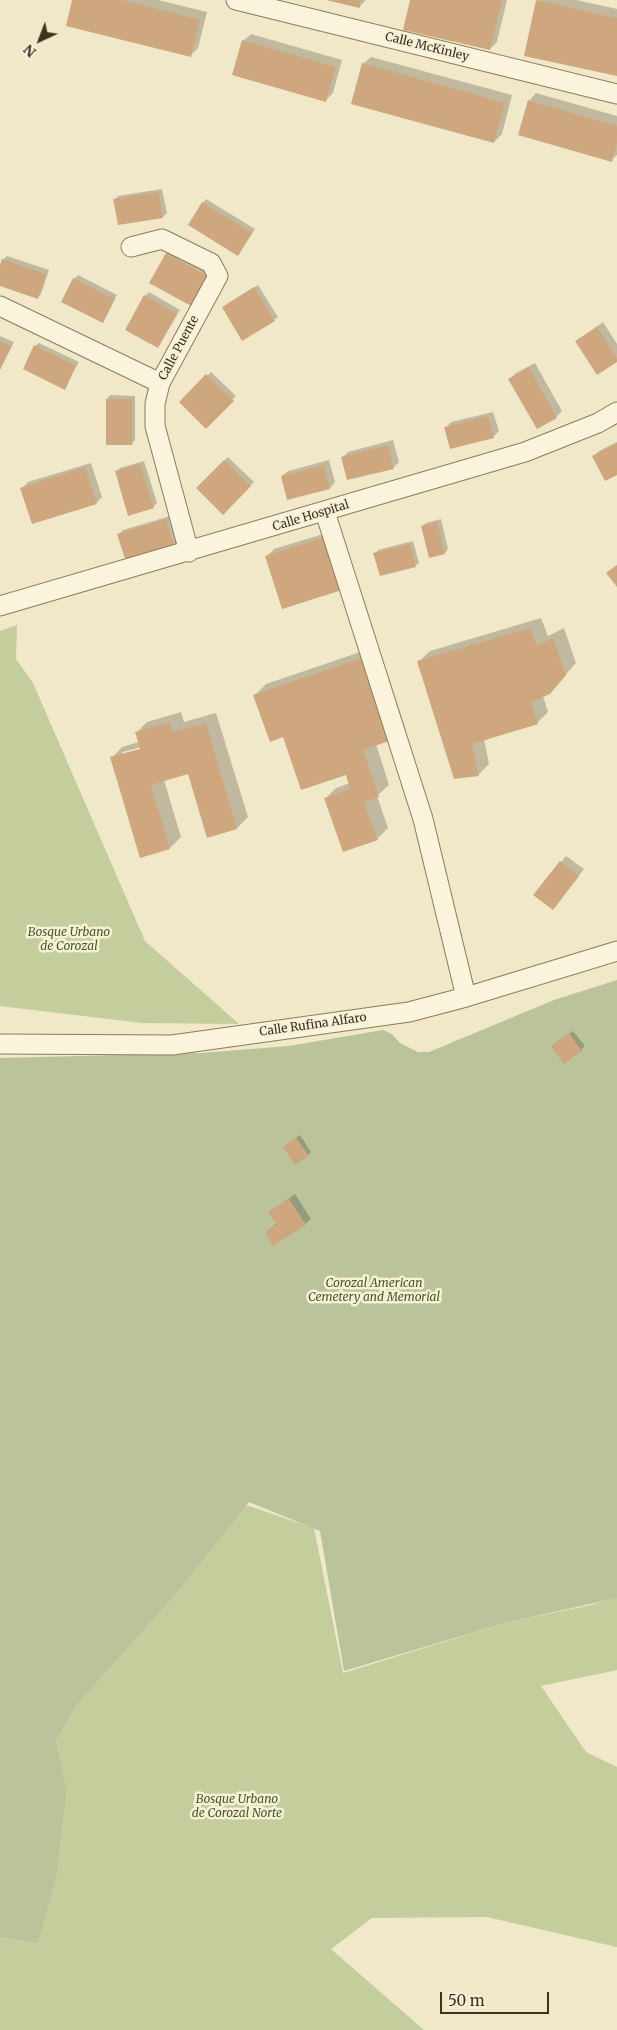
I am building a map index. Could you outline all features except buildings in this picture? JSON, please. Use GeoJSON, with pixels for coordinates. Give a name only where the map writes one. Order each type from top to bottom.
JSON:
{"type":"FeatureCollection","features":[{"type":"Feature","properties":{"kind":"street","name":"Calle McKinley"},"geometry":{"type":"LineString","coordinates":[[236,0],[617,94]]}},
{"type":"Feature","properties":{"kind":"street","name":"Calle Puente"},"geometry":{"type":"LineString","coordinates":[[131,247],[162,239],[211,263],[218,276],[160,383],[155,404],[155,426],[189,552]]}},
{"type":"Feature","properties":{"kind":"street"},"geometry":{"type":"LineString","coordinates":[[0,306],[160,383]]}},
{"type":"Feature","properties":{"kind":"street","name":"Calle Hospital"},"geometry":{"type":"LineString","coordinates":[[0,606],[525,452],[598,423],[617,412]]}},
{"type":"Feature","properties":{"kind":"street"},"geometry":{"type":"LineString","coordinates":[[325,512],[423,819],[466,997]]}},
{"type":"Feature","properties":{"kind":"street","name":"Calle Rufina Alfaro"},"geometry":{"type":"LineString","coordinates":[[0,1044],[172,1045],[409,1012],[466,997],[617,951]]}},
{"type":"Feature","properties":{"kind":"green space","name":"Bosque Urbano de Corozal"},"geometry":{"type":"Polygon","coordinates":[[[17,625],[16,659],[33,683],[145,941],[239,1024],[142,1023],[0,1006],[0,631],[17,625]]]}},
{"type":"Feature","properties":{"kind":"green space","name":"Corozal American Cemetery and Memorial"},"geometry":{"type":"Polygon","coordinates":[[[617,980],[617,1598],[505,1623],[344,1671],[320,1531],[249,1502],[169,1602],[77,1705],[56,1741],[67,1789],[57,1877],[38,1944],[0,1937],[0,1058],[201,1053],[289,1046],[383,1030],[392,1034],[400,1043],[418,1052],[429,1052],[554,1000],[617,980]]]}},
{"type":"Feature","properties":{"kind":"green space","name":"Bosque Urbano de Corozal Norte"},"geometry":{"type":"Polygon","coordinates":[[[240,1503],[314,1528],[343,1673],[505,1623],[591,1605],[617,1597],[617,1670],[541,1686],[586,1752],[617,1767],[617,1947],[487,1917],[372,1918],[331,1949],[424,2030],[0,2030],[0,1937],[38,1944],[57,1877],[67,1789],[56,1741],[77,1705],[169,1602],[240,1503]]]}}]}
